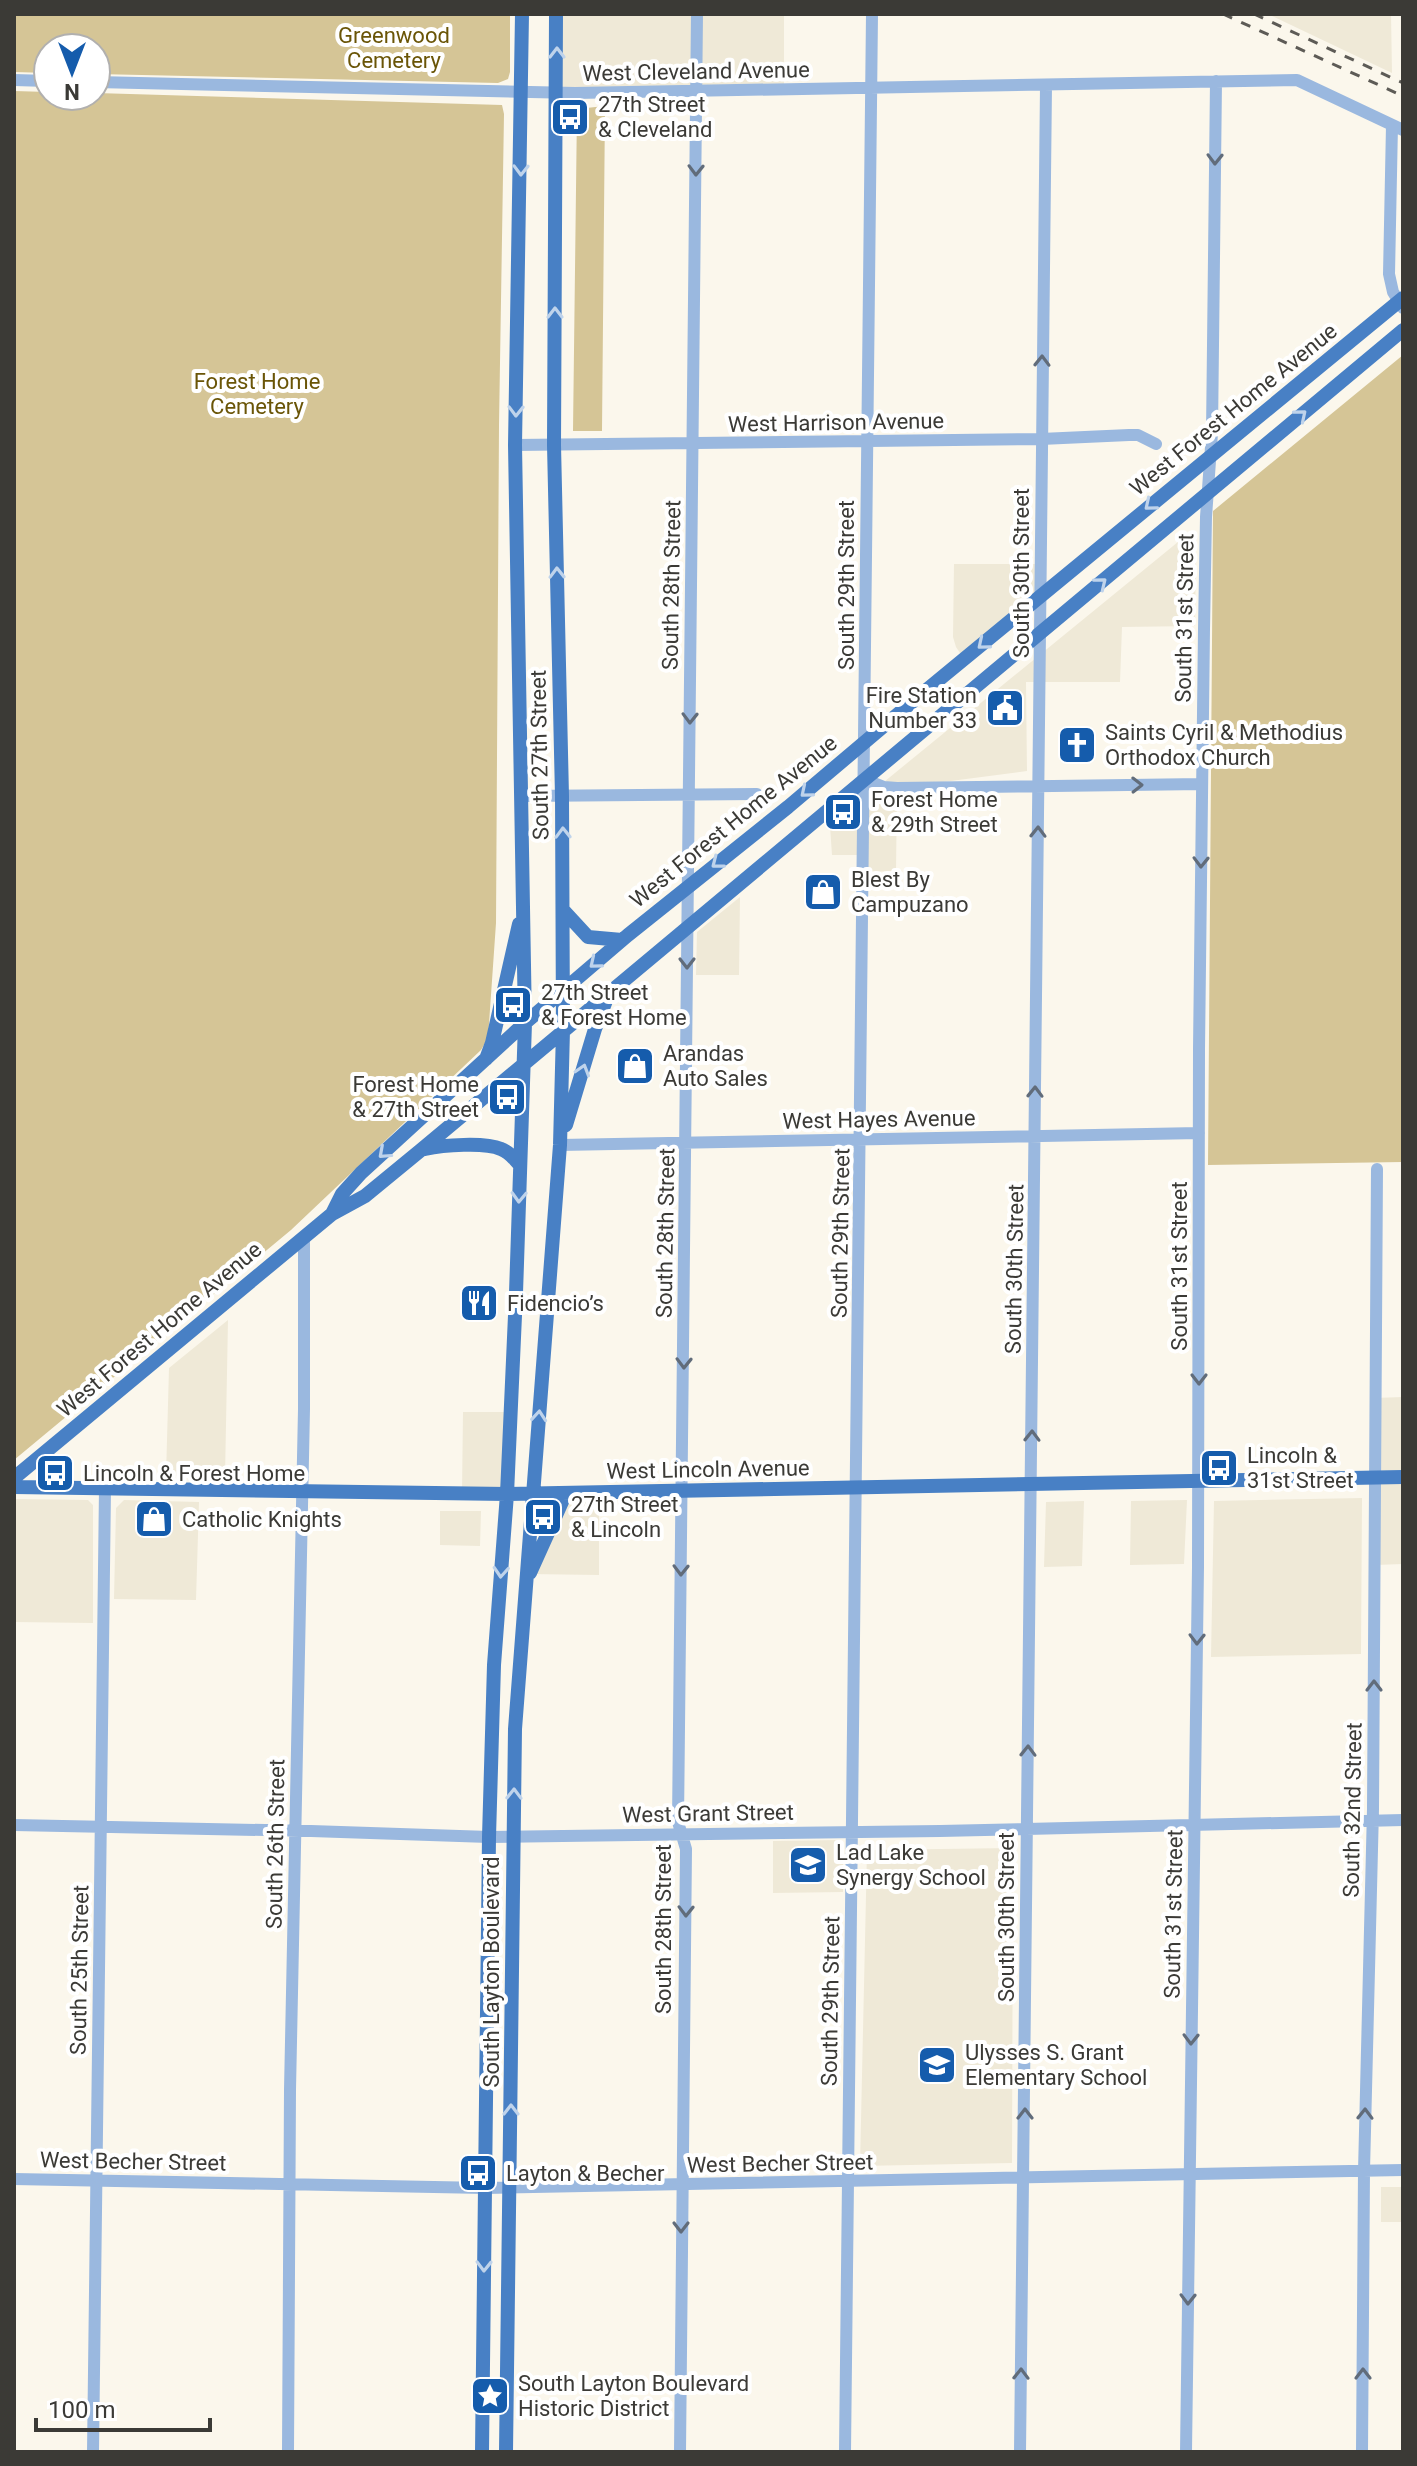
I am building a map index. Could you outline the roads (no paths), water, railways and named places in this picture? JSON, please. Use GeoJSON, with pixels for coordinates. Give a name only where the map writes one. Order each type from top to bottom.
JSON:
{"type":"FeatureCollection","features":[{"type":"Feature","properties":{"kind":"main road","name":"South 27th Street"},"geometry":{"type":"LineString","coordinates":[[507,1494],[525,1023],[515,445],[522,14]]}},
{"type":"Feature","properties":{"kind":"main road","name":"South 27th Street"},"geometry":{"type":"LineString","coordinates":[[532,1494],[560,1145],[563,1030],[564,911],[554,445],[556,14]]}},
{"type":"Feature","properties":{"kind":"main road","name":"West Forest Home Avenue"},"geometry":{"type":"LineString","coordinates":[[332,1214],[342,1194],[361,1173],[525,1023],[622,940],[1210,456],[1402,303]]}},
{"type":"Feature","properties":{"kind":"main road","name":"West Forest Home Avenue"},"geometry":{"type":"LineString","coordinates":[[14,1478],[332,1214],[365,1196],[421,1150],[1403,330]]}},
{"type":"Feature","properties":{"kind":"main road"},"geometry":{"type":"LineString","coordinates":[[484,1063],[492,1043],[524,900]]}},
{"type":"Feature","properties":{"kind":"main road"},"geometry":{"type":"LineString","coordinates":[[564,911],[588,937],[622,940]]}},
{"type":"Feature","properties":{"kind":"main road"},"geometry":{"type":"LineString","coordinates":[[560,1145],[609,992]]}},
{"type":"Feature","properties":{"kind":"main road"},"geometry":{"type":"LineString","coordinates":[[421,1150],[437,1146],[491,1146],[510,1153],[520,1165]]}},
{"type":"Feature","properties":{"kind":"main road","name":"West Lincoln Avenue"},"geometry":{"type":"LineString","coordinates":[[14,1487],[532,1494],[1403,1477]]}},
{"type":"Feature","properties":{"kind":"main road"},"geometry":{"type":"LineString","coordinates":[[525,1584],[566,1493]]}},
{"type":"Feature","properties":{"kind":"main road","name":"South Layton Boulevard"},"geometry":{"type":"LineString","coordinates":[[482,2452],[489,1837],[494,1665],[507,1494]]}},
{"type":"Feature","properties":{"kind":"main road","name":"South Layton Boulevard"},"geometry":{"type":"LineString","coordinates":[[506,2452],[515,1729],[532,1494]]}},
{"type":"Feature","properties":{"kind":"street","name":"South 28th Street"},"geometry":{"type":"LineString","coordinates":[[680,2452],[686,1849],[678,1822],[697,14]]}},
{"type":"Feature","properties":{"kind":"street","name":"South 29th Street"},"geometry":{"type":"LineString","coordinates":[[845,2452],[872,14]]}},
{"type":"Feature","properties":{"kind":"street","name":"West Cleveland Avenue"},"geometry":{"type":"LineString","coordinates":[[112,82],[557,93],[1297,80],[1398,128]]}},
{"type":"Feature","properties":{"kind":"street","name":"South 31st Street"},"geometry":{"type":"LineString","coordinates":[[1186,2452],[1198,1483],[1202,784],[1216,81]]}},
{"type":"Feature","properties":{"kind":"street","name":"South 30th Street"},"geometry":{"type":"LineString","coordinates":[[1020,2452],[1046,86]]}},
{"type":"Feature","properties":{"kind":"street"},"geometry":{"type":"LineString","coordinates":[[1398,128],[1389,274],[1402,303]]}},
{"type":"Feature","properties":{"kind":"street","name":"West Harrison Avenue"},"geometry":{"type":"LineString","coordinates":[[515,445],[1041,439],[1138,435],[1156,444]]}},
{"type":"Feature","properties":{"kind":"street"},"geometry":{"type":"LineString","coordinates":[[864,779],[884,787],[897,788],[1202,784]]}},
{"type":"Feature","properties":{"kind":"street"},"geometry":{"type":"LineString","coordinates":[[523,796],[757,794]]}},
{"type":"Feature","properties":{"kind":"street","name":"West Hayes Avenue"},"geometry":{"type":"LineString","coordinates":[[560,1145],[1199,1133]]}},
{"type":"Feature","properties":{"kind":"street","name":"South 32nd Street"},"geometry":{"type":"LineString","coordinates":[[1362,2452],[1364,2171],[1373,1820],[1377,1169]]}},
{"type":"Feature","properties":{"kind":"street","name":"South 26th Street"},"geometry":{"type":"LineString","coordinates":[[288,2452],[304,1237]]}},
{"type":"Feature","properties":{"kind":"street","name":"South 25th Street"},"geometry":{"type":"LineString","coordinates":[[93,2452],[105,1488]]}},
{"type":"Feature","properties":{"kind":"street","name":"West Grant Street"},"geometry":{"type":"LineString","coordinates":[[14,1825],[514,1837],[1403,1820]]}},
{"type":"Feature","properties":{"kind":"street","name":"West Becher Street"},"geometry":{"type":"LineString","coordinates":[[14,2179],[511,2188],[1403,2170]]}},
{"type":"Feature","properties":{"kind":"railway"},"geometry":{"type":"LineString","coordinates":[[1223,14],[1403,96]]}},
{"type":"Feature","properties":{"kind":"railway"},"geometry":{"type":"LineString","coordinates":[[1254,14],[1403,83]]}},
{"type":"Feature","properties":{"kind":"place","name":"27th Street & Cleveland"},"geometry":{"type":"Point","coordinates":[570,117]}},
{"type":"Feature","properties":{"kind":"place","name":"Fire Station Number 33"},"geometry":{"type":"Point","coordinates":[1005,708]}},
{"type":"Feature","properties":{"kind":"place","name":"Saints Cyril & Methodius Orthodox Church"},"geometry":{"type":"Point","coordinates":[1077,745]}},
{"type":"Feature","properties":{"kind":"place","name":"Forest Home & 29th Street"},"geometry":{"type":"Point","coordinates":[843,812]}},
{"type":"Feature","properties":{"kind":"place","name":"Blest By Campuzano"},"geometry":{"type":"Point","coordinates":[823,892]}},
{"type":"Feature","properties":{"kind":"place","name":"27th Street & Forest Home"},"geometry":{"type":"Point","coordinates":[513,1005]}},
{"type":"Feature","properties":{"kind":"place","name":"Arandas Auto Sales"},"geometry":{"type":"Point","coordinates":[635,1066]}},
{"type":"Feature","properties":{"kind":"place","name":"Forest Home & 27th Street"},"geometry":{"type":"Point","coordinates":[507,1097]}},
{"type":"Feature","properties":{"kind":"place","name":"Fidencio’s"},"geometry":{"type":"Point","coordinates":[479,1303]}},
{"type":"Feature","properties":{"kind":"place","name":"Lincoln & 31st Street"},"geometry":{"type":"Point","coordinates":[1219,1468]}},
{"type":"Feature","properties":{"kind":"place","name":"Lincoln & Forest Home"},"geometry":{"type":"Point","coordinates":[55,1473]}},
{"type":"Feature","properties":{"kind":"place","name":"27th Street & Lincoln"},"geometry":{"type":"Point","coordinates":[543,1517]}},
{"type":"Feature","properties":{"kind":"place","name":"Catholic Knights"},"geometry":{"type":"Point","coordinates":[154,1519]}},
{"type":"Feature","properties":{"kind":"place","name":"Lad Lake Synergy School"},"geometry":{"type":"Point","coordinates":[808,1865]}},
{"type":"Feature","properties":{"kind":"place","name":"Ulysses S. Grant Elementary School"},"geometry":{"type":"Point","coordinates":[937,2065]}},
{"type":"Feature","properties":{"kind":"place","name":"Layton & Becher"},"geometry":{"type":"Point","coordinates":[478,2173]}},
{"type":"Feature","properties":{"kind":"place","name":"South Layton Boulevard Historic District"},"geometry":{"type":"Point","coordinates":[490,2396]}},
{"type":"Feature","properties":{"kind":"park label","name":"Greenwood Cemetery"},"geometry":{"type":"Point","coordinates":[394,48]}},
{"type":"Feature","properties":{"kind":"park label","name":"Forest Home Cemetery"},"geometry":{"type":"Point","coordinates":[257,394]}}]}
